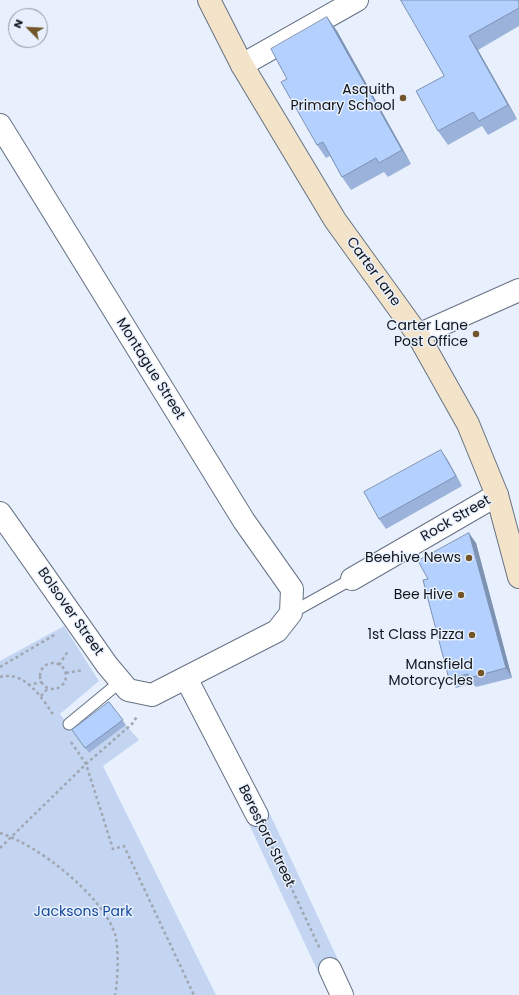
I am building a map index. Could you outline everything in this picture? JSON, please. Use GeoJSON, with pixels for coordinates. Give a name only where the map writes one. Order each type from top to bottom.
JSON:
{"type":"FeatureCollection","features":[{"type":"Feature","properties":{"kind":"main road","name":"Carter Lane"},"geometry":{"type":"LineString","coordinates":[[209,0],[242,65],[335,220],[418,335],[468,424],[497,494],[519,577]]}},
{"type":"Feature","properties":{"kind":"street"},"geometry":{"type":"LineString","coordinates":[[242,65],[357,0]]}},
{"type":"Feature","properties":{"kind":"street","name":"Montague Street"},"geometry":{"type":"LineString","coordinates":[[1,129],[244,521],[292,588],[291,613]]}},
{"type":"Feature","properties":{"kind":"street"},"geometry":{"type":"LineString","coordinates":[[418,335],[519,290]]}},
{"type":"Feature","properties":{"kind":"street","name":"Rock Street"},"geometry":{"type":"LineString","coordinates":[[352,579],[497,494]]}},
{"type":"Feature","properties":{"kind":"street","name":"Bolsover Street"},"geometry":{"type":"LineString","coordinates":[[0,513],[120,682],[128,690],[152,695]]}},
{"type":"Feature","properties":{"kind":"street"},"geometry":{"type":"LineString","coordinates":[[152,695],[277,631],[291,613]]}},
{"type":"Feature","properties":{"kind":"street","name":"Beresford Street"},"geometry":{"type":"LineString","coordinates":[[186,678],[257,815]]}},
{"type":"Feature","properties":{"kind":"street"},"geometry":{"type":"LineString","coordinates":[[330,969],[342,995]]}},
{"type":"Feature","properties":{"kind":"lane"},"geometry":{"type":"LineString","coordinates":[[291,613],[352,579]]}},
{"type":"Feature","properties":{"kind":"lane"},"geometry":{"type":"LineString","coordinates":[[69,724],[120,682]]}},
{"type":"Feature","properties":{"kind":"path"},"geometry":{"type":"LineString","coordinates":[[0,667],[77,622]]}},
{"type":"Feature","properties":{"kind":"path"},"geometry":{"type":"LineString","coordinates":[[53,663],[61,666],[66,673],[63,685],[56,689],[48,688],[42,682],[41,674],[45,667],[53,663]]}},
{"type":"Feature","properties":{"kind":"path"},"geometry":{"type":"LineString","coordinates":[[0,677],[4,676],[19,679],[37,690],[57,721]]}},
{"type":"Feature","properties":{"kind":"path"},"geometry":{"type":"LineString","coordinates":[[28,685],[42,682]]}},
{"type":"Feature","properties":{"kind":"path"},"geometry":{"type":"LineString","coordinates":[[41,696],[48,688]]}},
{"type":"Feature","properties":{"kind":"path"},"geometry":{"type":"LineString","coordinates":[[0,848],[86,764],[132,724],[152,695]]}},
{"type":"Feature","properties":{"kind":"path"},"geometry":{"type":"LineString","coordinates":[[69,739],[86,764],[113,849],[124,846],[194,995]]}},
{"type":"Feature","properties":{"kind":"path","name":"Beresford Street"},"geometry":{"type":"LineString","coordinates":[[257,815],[330,969]]}},
{"type":"Feature","properties":{"kind":"path"},"geometry":{"type":"LineString","coordinates":[[0,833],[11,837],[58,866],[98,904],[115,935],[118,984],[115,995]]}},
{"type":"Feature","properties":{"kind":"green space","name":"Jacksons Park"},"geometry":{"type":"Polygon","coordinates":[[[64,626],[99,681],[60,714],[89,753],[126,725],[139,740],[103,766],[216,995],[0,995],[0,661],[64,626]]]}},
{"type":"Feature","properties":{"kind":"green space"},"geometry":{"type":"Polygon","coordinates":[[[268,810],[340,964],[319,974],[247,820],[268,810]]]}},
{"type":"Feature","properties":{"kind":"building"},"geometry":{"type":"Polygon","coordinates":[[[401,0],[518,0],[519,8],[469,36],[508,105],[479,121],[473,112],[438,131],[416,91],[444,76],[401,0]]]}},
{"type":"Feature","properties":{"kind":"building"},"geometry":{"type":"Polygon","coordinates":[[[327,17],[402,150],[379,163],[376,158],[342,177],[323,142],[317,145],[281,82],[287,79],[271,49],[327,17]]]}},
{"type":"Feature","properties":{"kind":"building"},"geometry":{"type":"Polygon","coordinates":[[[441,450],[456,476],[379,519],[364,492],[441,450]]]}},
{"type":"Feature","properties":{"kind":"building"},"geometry":{"type":"Polygon","coordinates":[[[469,533],[506,668],[469,678],[468,674],[449,679],[423,580],[428,579],[418,561],[469,533]]]}},
{"type":"Feature","properties":{"kind":"building"},"geometry":{"type":"Polygon","coordinates":[[[109,702],[123,720],[85,748],[72,730],[109,702]]]}},
{"type":"Feature","properties":{"kind":"place","name":"Asquith Primary School"},"geometry":{"type":"Point","coordinates":[403,98]}},
{"type":"Feature","properties":{"kind":"place","name":"Carter Lane Post Office"},"geometry":{"type":"Point","coordinates":[476,334]}},
{"type":"Feature","properties":{"kind":"place","name":"Beehive News"},"geometry":{"type":"Point","coordinates":[469,558]}},
{"type":"Feature","properties":{"kind":"place","name":"Bee Hive"},"geometry":{"type":"Point","coordinates":[461,595]}},
{"type":"Feature","properties":{"kind":"place","name":"1st Class Pizza"},"geometry":{"type":"Point","coordinates":[472,635]}},
{"type":"Feature","properties":{"kind":"place","name":"Mansfield Motorcycles"},"geometry":{"type":"Point","coordinates":[481,673]}}]}
